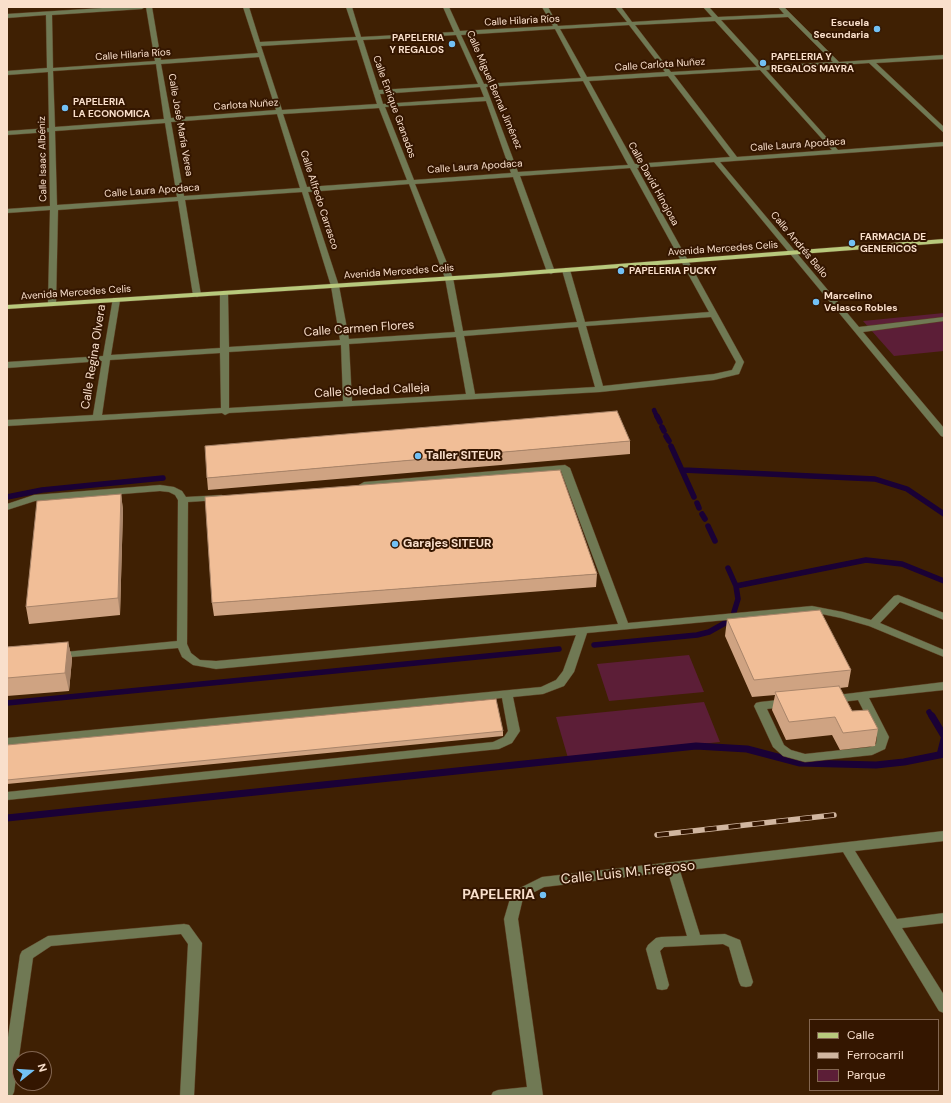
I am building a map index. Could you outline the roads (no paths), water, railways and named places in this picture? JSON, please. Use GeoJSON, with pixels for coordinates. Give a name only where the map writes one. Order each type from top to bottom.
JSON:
{"type":"FeatureCollection","features":[{"type":"Feature","properties":{"kind":"main road","name":"Avenida Mercedes Celis"},"geometry":{"type":"LineString","coordinates":[[7,308],[551,272],[944,241]]}},
{"type":"Feature","properties":{"kind":"street"},"geometry":{"type":"LineString","coordinates":[[7,16],[82,7]]}},
{"type":"Feature","properties":{"kind":"street"},"geometry":{"type":"LineString","coordinates":[[7,12],[142,7]]}},
{"type":"Feature","properties":{"kind":"street","name":"Calle José María Verea"},"geometry":{"type":"LineString","coordinates":[[149,7],[197,295]]}},
{"type":"Feature","properties":{"kind":"street","name":"Calle Alfredo Carrasco"},"geometry":{"type":"LineString","coordinates":[[246,7],[335,286],[345,342],[348,404]]}},
{"type":"Feature","properties":{"kind":"street","name":"Calle Enrique Granados"},"geometry":{"type":"LineString","coordinates":[[349,7],[381,106],[449,278],[471,397]]}},
{"type":"Feature","properties":{"kind":"street","name":"Calle Miguel Bernal Jiménez"},"geometry":{"type":"LineString","coordinates":[[446,7],[488,99],[517,174],[551,272]]}},
{"type":"Feature","properties":{"kind":"street","name":"Calle David Hinojosa"},"geometry":{"type":"LineString","coordinates":[[544,7],[740,362],[736,372]]}},
{"type":"Feature","properties":{"kind":"street"},"geometry":{"type":"LineString","coordinates":[[618,7],[736,160]]}},
{"type":"Feature","properties":{"kind":"street"},"geometry":{"type":"LineString","coordinates":[[706,7],[837,152]]}},
{"type":"Feature","properties":{"kind":"street"},"geometry":{"type":"LineString","coordinates":[[781,7],[837,63]]}},
{"type":"Feature","properties":{"kind":"street","name":"Calle Isaac Albéniz"},"geometry":{"type":"LineString","coordinates":[[50,10],[54,208],[52,304]]}},
{"type":"Feature","properties":{"kind":"street","name":"Calle Hilaria Ríos"},"geometry":{"type":"LineString","coordinates":[[258,44],[632,25],[788,15]]}},
{"type":"Feature","properties":{"kind":"street","name":"Calle Hilaria Ríos"},"geometry":{"type":"LineString","coordinates":[[7,73],[261,55]]}},
{"type":"Feature","properties":{"kind":"street","name":"Calle Carlota Nuñez"},"geometry":{"type":"LineString","coordinates":[[376,92],[944,57]]}},
{"type":"Feature","properties":{"kind":"street"},"geometry":{"type":"LineString","coordinates":[[870,61],[944,131]]}},
{"type":"Feature","properties":{"kind":"street","name":"Carlota Nuñez"},"geometry":{"type":"LineString","coordinates":[[7,134],[279,112],[488,99]]}},
{"type":"Feature","properties":{"kind":"street","name":"Calle Laura Apodaca"},"geometry":{"type":"LineString","coordinates":[[7,211],[944,144]]}},
{"type":"Feature","properties":{"kind":"street","name":"Calle Andrés Bello"},"geometry":{"type":"LineString","coordinates":[[716,161],[944,434]]}},
{"type":"Feature","properties":{"kind":"street"},"geometry":{"type":"LineString","coordinates":[[566,270],[600,389]]}},
{"type":"Feature","properties":{"kind":"street"},"geometry":{"type":"LineString","coordinates":[[224,294],[225,412]]}},
{"type":"Feature","properties":{"kind":"street","name":"Calle Regina Olvera"},"geometry":{"type":"LineString","coordinates":[[97,418],[116,300]]}},
{"type":"Feature","properties":{"kind":"street","name":"Calle Carmen Flores"},"geometry":{"type":"LineString","coordinates":[[7,365],[460,334],[713,314]]}},
{"type":"Feature","properties":{"kind":"street"},"geometry":{"type":"LineString","coordinates":[[857,330],[944,319]]}},
{"type":"Feature","properties":{"kind":"street","name":"Calle Soledad Calleja"},"geometry":{"type":"LineString","coordinates":[[7,423],[225,412],[600,389],[714,377],[736,372]]}},
{"type":"Feature","properties":{"kind":"street"},"geometry":{"type":"LineString","coordinates":[[354,486],[566,468],[624,626]]}},
{"type":"Feature","properties":{"kind":"street"},"geometry":{"type":"LineString","coordinates":[[7,506],[34,498],[160,488],[171,489],[179,493],[183,500],[182,644],[186,655],[197,663],[216,665],[812,609],[843,615],[873,624],[944,654]]}},
{"type":"Feature","properties":{"kind":"street"},"geometry":{"type":"LineString","coordinates":[[183,500],[230,496]]}},
{"type":"Feature","properties":{"kind":"street"},"geometry":{"type":"LineString","coordinates":[[873,624],[898,598],[944,616]]}},
{"type":"Feature","properties":{"kind":"street"},"geometry":{"type":"LineString","coordinates":[[7,742],[507,695],[543,690],[560,683],[568,672],[582,630]]}},
{"type":"Feature","properties":{"kind":"street"},"geometry":{"type":"LineString","coordinates":[[47,656],[182,644]]}},
{"type":"Feature","properties":{"kind":"street"},"geometry":{"type":"LineString","coordinates":[[822,700],[944,686]]}},
{"type":"Feature","properties":{"kind":"street"},"geometry":{"type":"LineString","coordinates":[[7,796],[495,746],[508,740],[514,730],[507,695]]}},
{"type":"Feature","properties":{"kind":"street"},"geometry":{"type":"LineString","coordinates":[[799,702],[760,706],[779,747],[794,756],[804,758],[872,751],[881,746],[883,736],[862,696]]}},
{"type":"Feature","properties":{"kind":"street","name":"Calle Luis M. Fregoso"},"geometry":{"type":"LineString","coordinates":[[536,1094],[511,919],[517,895],[542,882],[673,869],[944,836]]}},
{"type":"Feature","properties":{"kind":"street"},"geometry":{"type":"LineString","coordinates":[[847,848],[944,1007]]}},
{"type":"Feature","properties":{"kind":"street"},"geometry":{"type":"LineString","coordinates":[[673,869],[695,940]]}},
{"type":"Feature","properties":{"kind":"street"},"geometry":{"type":"LineString","coordinates":[[894,924],[944,918]]}},
{"type":"Feature","properties":{"kind":"street"},"geometry":{"type":"LineString","coordinates":[[7,1092],[27,955],[48,941],[184,929],[195,943],[187,1096]]}},
{"type":"Feature","properties":{"kind":"street"},"geometry":{"type":"LineString","coordinates":[[662,985],[653,948],[661,942],[695,940],[725,939],[735,944],[746,982]]}},
{"type":"Feature","properties":{"kind":"street"},"geometry":{"type":"LineString","coordinates":[[498,1096],[536,1094]]}},
{"type":"Feature","properties":{"kind":"waterway"},"geometry":{"type":"LineString","coordinates":[[654,410],[657,417]]}},
{"type":"Feature","properties":{"kind":"waterway"},"geometry":{"type":"LineString","coordinates":[[657,416],[660,422]]}},
{"type":"Feature","properties":{"kind":"waterway"},"geometry":{"type":"LineString","coordinates":[[662,427],[664,431]]}},
{"type":"Feature","properties":{"kind":"waterway"},"geometry":{"type":"LineString","coordinates":[[666,436],[669,441]]}},
{"type":"Feature","properties":{"kind":"waterway"},"geometry":{"type":"LineString","coordinates":[[671,446],[694,497]]}},
{"type":"Feature","properties":{"kind":"waterway"},"geometry":{"type":"LineString","coordinates":[[683,470],[875,479],[907,489],[944,514]]}},
{"type":"Feature","properties":{"kind":"waterway"},"geometry":{"type":"LineString","coordinates":[[7,497],[42,490],[163,478]]}},
{"type":"Feature","properties":{"kind":"waterway"},"geometry":{"type":"LineString","coordinates":[[697,503],[699,508]]}},
{"type":"Feature","properties":{"kind":"waterway"},"geometry":{"type":"LineString","coordinates":[[702,514],[705,519]]}},
{"type":"Feature","properties":{"kind":"waterway"},"geometry":{"type":"LineString","coordinates":[[708,526],[715,541]]}},
{"type":"Feature","properties":{"kind":"waterway"},"geometry":{"type":"LineString","coordinates":[[736,586],[866,560],[902,564],[944,581]]}},
{"type":"Feature","properties":{"kind":"waterway"},"geometry":{"type":"LineString","coordinates":[[728,568],[736,586]]}},
{"type":"Feature","properties":{"kind":"waterway"},"geometry":{"type":"LineString","coordinates":[[734,612],[738,599],[736,586]]}},
{"type":"Feature","properties":{"kind":"waterway"},"geometry":{"type":"LineString","coordinates":[[594,645],[697,635],[709,632],[725,623]]}},
{"type":"Feature","properties":{"kind":"waterway"},"geometry":{"type":"LineString","coordinates":[[7,703],[559,649]]}},
{"type":"Feature","properties":{"kind":"waterway"},"geometry":{"type":"LineString","coordinates":[[929,712],[932,717]]}},
{"type":"Feature","properties":{"kind":"waterway"},"geometry":{"type":"LineString","coordinates":[[932,716],[944,736]]}},
{"type":"Feature","properties":{"kind":"waterway"},"geometry":{"type":"LineString","coordinates":[[940,755],[944,739]]}},
{"type":"Feature","properties":{"kind":"waterway"},"geometry":{"type":"LineString","coordinates":[[7,818],[696,746],[747,749],[800,763],[876,765],[904,762],[940,755]]}},
{"type":"Feature","properties":{"kind":"waterway"},"geometry":{"type":"LineString","coordinates":[[940,755],[944,754]]}},
{"type":"Feature","properties":{"kind":"railway"},"geometry":{"type":"LineString","coordinates":[[657,835],[834,815]]}},
{"type":"Feature","properties":{"kind":"place","name":"Escuela Secundaria"},"geometry":{"type":"Point","coordinates":[877,29]}},
{"type":"Feature","properties":{"kind":"place","name":"PAPELERIA Y REGALOS"},"geometry":{"type":"Point","coordinates":[452,44]}},
{"type":"Feature","properties":{"kind":"place","name":"PAPELERIA Y REGALOS MAYRA"},"geometry":{"type":"Point","coordinates":[763,63]}},
{"type":"Feature","properties":{"kind":"place","name":"PAPELERIA LA ECONOMICA"},"geometry":{"type":"Point","coordinates":[65,108]}},
{"type":"Feature","properties":{"kind":"place","name":"FARMACIA DE GENERICOS"},"geometry":{"type":"Point","coordinates":[852,243]}},
{"type":"Feature","properties":{"kind":"place","name":"PAPELERIA PUCKY"},"geometry":{"type":"Point","coordinates":[621,271]}},
{"type":"Feature","properties":{"kind":"place","name":"Marcelino Velasco Robles"},"geometry":{"type":"Point","coordinates":[816,302]}},
{"type":"Feature","properties":{"kind":"place","name":"Taller SITEUR"},"geometry":{"type":"Point","coordinates":[418,456]}},
{"type":"Feature","properties":{"kind":"place","name":"Garajes SITEUR"},"geometry":{"type":"Point","coordinates":[395,544]}},
{"type":"Feature","properties":{"kind":"place","name":"PAPELERIA"},"geometry":{"type":"Point","coordinates":[543,895]}}]}
